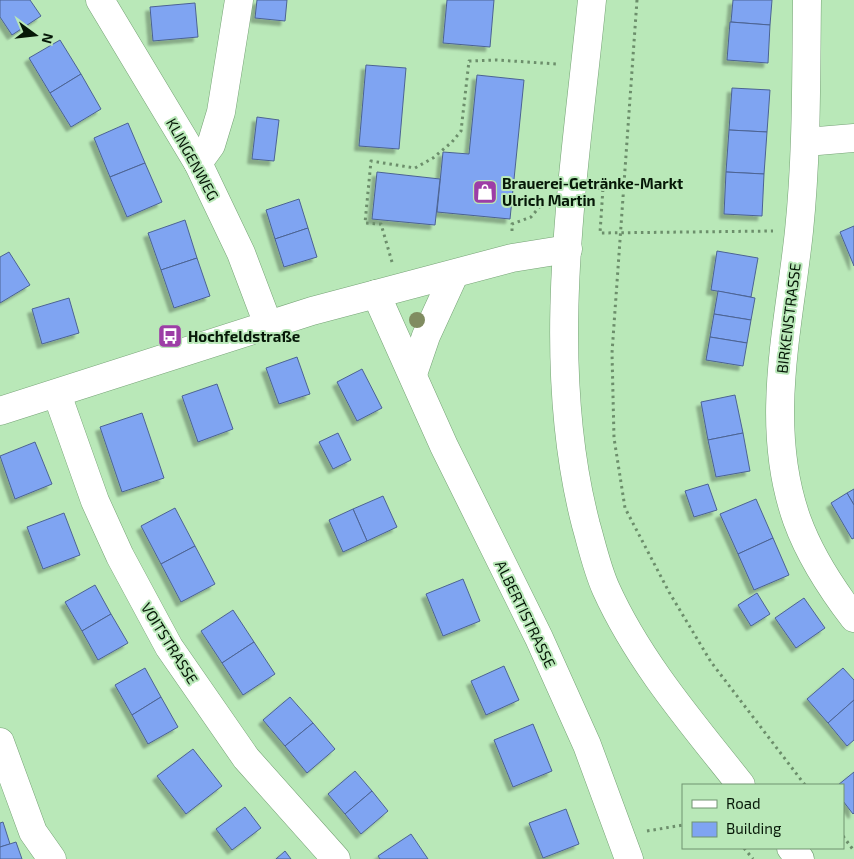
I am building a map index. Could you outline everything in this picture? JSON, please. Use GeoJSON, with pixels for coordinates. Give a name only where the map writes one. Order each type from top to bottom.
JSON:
{"type":"FeatureCollection","features":[{"type":"Feature","properties":{"kind":"street","name":"KLINGENWEG"},"geometry":{"type":"LineString","coordinates":[[100,0],[198,163],[242,253],[270,327]]}},
{"type":"Feature","properties":{"kind":"street"},"geometry":{"type":"LineString","coordinates":[[198,163],[211,145],[221,112],[239,0]]}},
{"type":"Feature","properties":{"kind":"street"},"geometry":{"type":"LineString","coordinates":[[592,0],[568,249],[565,331],[568,431],[572,462],[593,551],[606,587],[646,660],[740,784]]}},
{"type":"Feature","properties":{"kind":"street","name":"BIRKENSTRASSE"},"geometry":{"type":"LineString","coordinates":[[807,0],[806,142],[799,232],[781,370],[780,425],[786,477],[797,520],[815,560],[849,602]]}},
{"type":"Feature","properties":{"kind":"street"},"geometry":{"type":"LineString","coordinates":[[806,142],[854,138]]}},
{"type":"Feature","properties":{"kind":"street"},"geometry":{"type":"LineString","coordinates":[[0,412],[270,327],[312,311],[454,275],[512,258],[568,249]]}},
{"type":"Feature","properties":{"kind":"street"},"geometry":{"type":"LineString","coordinates":[[413,374],[426,336],[454,275]]}},
{"type":"Feature","properties":{"kind":"street","name":"ALBERTISTRASSE"},"geometry":{"type":"LineString","coordinates":[[388,291],[413,374],[444,446],[547,656],[587,744],[625,849]]}},
{"type":"Feature","properties":{"kind":"street","name":"VOITSTRASSE"},"geometry":{"type":"LineString","coordinates":[[57,394],[95,501],[120,556],[170,647],[246,758],[336,859]]}},
{"type":"Feature","properties":{"kind":"street"},"geometry":{"type":"LineString","coordinates":[[0,742],[33,832],[52,859]]}},
{"type":"Feature","properties":{"kind":"street"},"geometry":{"type":"LineString","coordinates":[[792,849],[800,859]]}},
{"type":"Feature","properties":{"kind":"path"},"geometry":{"type":"LineString","coordinates":[[637,0],[612,363],[614,438],[625,508],[669,592],[711,662],[804,784]]}},
{"type":"Feature","properties":{"kind":"path"},"geometry":{"type":"LineString","coordinates":[[556,74],[558,55]]}},
{"type":"Feature","properties":{"kind":"path"},"geometry":{"type":"LineString","coordinates":[[388,291],[381,224],[366,223],[371,161],[415,168],[433,158],[452,142],[461,131],[469,61],[498,60],[557,64]]}},
{"type":"Feature","properties":{"kind":"path"},"geometry":{"type":"LineString","coordinates":[[573,187],[603,188],[600,233],[799,232]]}},
{"type":"Feature","properties":{"kind":"path"},"geometry":{"type":"LineString","coordinates":[[512,258],[512,224],[531,217],[540,208],[543,200]]}},
{"type":"Feature","properties":{"kind":"path"},"geometry":{"type":"LineString","coordinates":[[625,849],[647,830],[682,825]]}},
{"type":"Feature","properties":{"kind":"path"},"geometry":{"type":"LineString","coordinates":[[844,837],[854,851]]}},
{"type":"Feature","properties":{"kind":"building"},"geometry":{"type":"Polygon","coordinates":[[[0,0],[30,0],[41,16],[12,35],[0,17],[0,0]]]}},
{"type":"Feature","properties":{"kind":"building"},"geometry":{"type":"Polygon","coordinates":[[[257,0],[287,0],[285,21],[255,18],[257,0]]]}},
{"type":"Feature","properties":{"kind":"building"},"geometry":{"type":"Polygon","coordinates":[[[447,0],[494,0],[490,47],[443,43],[447,0]]]}},
{"type":"Feature","properties":{"kind":"building"},"geometry":{"type":"Polygon","coordinates":[[[733,0],[772,0],[770,25],[731,22],[733,0]]]}},
{"type":"Feature","properties":{"kind":"building"},"geometry":{"type":"Polygon","coordinates":[[[195,3],[198,37],[153,41],[150,7],[195,3]]]}},
{"type":"Feature","properties":{"kind":"building"},"geometry":{"type":"Polygon","coordinates":[[[730,22],[770,25],[768,63],[727,60],[730,22]]]}},
{"type":"Feature","properties":{"kind":"building"},"geometry":{"type":"Polygon","coordinates":[[[60,40],[81,74],[50,93],[29,58],[60,40]]]}},
{"type":"Feature","properties":{"kind":"building"},"geometry":{"type":"Polygon","coordinates":[[[366,65],[406,68],[399,149],[359,146],[366,65]]]}},
{"type":"Feature","properties":{"kind":"building"},"geometry":{"type":"Polygon","coordinates":[[[81,74],[101,109],[71,127],[50,93],[81,74]]]}},
{"type":"Feature","properties":{"kind":"building"},"geometry":{"type":"Polygon","coordinates":[[[477,75],[524,80],[510,219],[437,212],[443,152],[469,154],[477,75]]]}},
{"type":"Feature","properties":{"kind":"building"},"geometry":{"type":"Polygon","coordinates":[[[732,88],[770,90],[767,132],[729,130],[732,88]]]}},
{"type":"Feature","properties":{"kind":"building"},"geometry":{"type":"Polygon","coordinates":[[[257,117],[279,120],[274,161],[252,159],[257,117]]]}},
{"type":"Feature","properties":{"kind":"building"},"geometry":{"type":"Polygon","coordinates":[[[128,123],[145,163],[110,177],[94,138],[128,123]]]}},
{"type":"Feature","properties":{"kind":"building"},"geometry":{"type":"Polygon","coordinates":[[[729,130],[767,132],[764,174],[726,172],[729,130]]]}},
{"type":"Feature","properties":{"kind":"building"},"geometry":{"type":"Polygon","coordinates":[[[145,163],[162,202],[127,217],[110,177],[145,163]]]}},
{"type":"Feature","properties":{"kind":"building"},"geometry":{"type":"Polygon","coordinates":[[[377,172],[440,179],[435,225],[372,219],[377,172]]]}},
{"type":"Feature","properties":{"kind":"building"},"geometry":{"type":"Polygon","coordinates":[[[726,172],[764,174],[762,216],[724,214],[726,172]]]}},
{"type":"Feature","properties":{"kind":"building"},"geometry":{"type":"Polygon","coordinates":[[[299,199],[308,228],[275,239],[266,210],[299,199]]]}},
{"type":"Feature","properties":{"kind":"building"},"geometry":{"type":"Polygon","coordinates":[[[185,220],[197,258],[161,270],[148,233],[185,220]]]}},
{"type":"Feature","properties":{"kind":"building"},"geometry":{"type":"Polygon","coordinates":[[[854,226],[854,266],[840,232],[854,226]]]}},
{"type":"Feature","properties":{"kind":"building"},"geometry":{"type":"Polygon","coordinates":[[[308,228],[317,257],[284,267],[275,239],[308,228]]]}},
{"type":"Feature","properties":{"kind":"building"},"geometry":{"type":"Polygon","coordinates":[[[717,251],[758,258],[751,297],[711,290],[717,251]]]}},
{"type":"Feature","properties":{"kind":"building"},"geometry":{"type":"Polygon","coordinates":[[[9,252],[30,285],[0,303],[0,257],[9,252]]]}},
{"type":"Feature","properties":{"kind":"building"},"geometry":{"type":"Polygon","coordinates":[[[197,258],[210,296],[174,308],[161,270],[197,258]]]}},
{"type":"Feature","properties":{"kind":"building"},"geometry":{"type":"Polygon","coordinates":[[[718,291],[755,298],[751,320],[714,314],[718,291]]]}},
{"type":"Feature","properties":{"kind":"building"},"geometry":{"type":"Polygon","coordinates":[[[69,298],[79,333],[42,344],[32,309],[69,298]]]}},
{"type":"Feature","properties":{"kind":"building"},"geometry":{"type":"Polygon","coordinates":[[[714,314],[751,320],[747,343],[710,337],[714,314]]]}},
{"type":"Feature","properties":{"kind":"building"},"geometry":{"type":"Polygon","coordinates":[[[710,337],[747,343],[743,366],[706,360],[710,337]]]}},
{"type":"Feature","properties":{"kind":"building"},"geometry":{"type":"Polygon","coordinates":[[[297,357],[310,394],[279,404],[266,368],[297,357]]]}},
{"type":"Feature","properties":{"kind":"building"},"geometry":{"type":"Polygon","coordinates":[[[362,369],[382,408],[357,421],[337,382],[362,369]]]}},
{"type":"Feature","properties":{"kind":"building"},"geometry":{"type":"Polygon","coordinates":[[[217,384],[233,429],[198,442],[182,396],[217,384]]]}},
{"type":"Feature","properties":{"kind":"building"},"geometry":{"type":"Polygon","coordinates":[[[735,395],[743,433],[708,440],[701,402],[735,395]]]}},
{"type":"Feature","properties":{"kind":"building"},"geometry":{"type":"Polygon","coordinates":[[[142,413],[164,478],[122,492],[100,427],[142,413]]]}},
{"type":"Feature","properties":{"kind":"building"},"geometry":{"type":"Polygon","coordinates":[[[338,433],[351,460],[333,469],[319,442],[338,433]]]}},
{"type":"Feature","properties":{"kind":"building"},"geometry":{"type":"Polygon","coordinates":[[[743,433],[750,471],[716,477],[708,440],[743,433]]]}},
{"type":"Feature","properties":{"kind":"building"},"geometry":{"type":"Polygon","coordinates":[[[35,442],[52,484],[15,499],[0,456],[35,442]]]}},
{"type":"Feature","properties":{"kind":"building"},"geometry":{"type":"Polygon","coordinates":[[[708,484],[717,510],[694,517],[685,491],[708,484]]]}},
{"type":"Feature","properties":{"kind":"building"},"geometry":{"type":"Polygon","coordinates":[[[854,489],[854,505],[847,493],[854,489]]]}},
{"type":"Feature","properties":{"kind":"building"},"geometry":{"type":"Polygon","coordinates":[[[847,493],[854,505],[854,538],[852,539],[831,503],[847,493]]]}},
{"type":"Feature","properties":{"kind":"building"},"geometry":{"type":"Polygon","coordinates":[[[383,496],[397,527],[367,541],[353,509],[383,496]]]}},
{"type":"Feature","properties":{"kind":"building"},"geometry":{"type":"Polygon","coordinates":[[[756,499],[773,538],[738,554],[720,514],[756,499]]]}},
{"type":"Feature","properties":{"kind":"building"},"geometry":{"type":"Polygon","coordinates":[[[175,508],[195,546],[161,564],[141,526],[175,508]]]}},
{"type":"Feature","properties":{"kind":"building"},"geometry":{"type":"Polygon","coordinates":[[[353,509],[367,541],[343,552],[329,520],[353,509]]]}},
{"type":"Feature","properties":{"kind":"building"},"geometry":{"type":"Polygon","coordinates":[[[64,513],[80,555],[43,569],[27,527],[64,513]]]}},
{"type":"Feature","properties":{"kind":"building"},"geometry":{"type":"Polygon","coordinates":[[[773,538],[789,575],[754,590],[738,554],[773,538]]]}},
{"type":"Feature","properties":{"kind":"building"},"geometry":{"type":"Polygon","coordinates":[[[195,546],[215,584],[181,602],[161,564],[195,546]]]}},
{"type":"Feature","properties":{"kind":"building"},"geometry":{"type":"Polygon","coordinates":[[[463,579],[480,621],[443,636],[426,594],[463,579]]]}},
{"type":"Feature","properties":{"kind":"building"},"geometry":{"type":"Polygon","coordinates":[[[95,585],[111,614],[82,631],[65,602],[95,585]]]}},
{"type":"Feature","properties":{"kind":"building"},"geometry":{"type":"Polygon","coordinates":[[[757,593],[770,614],[751,626],[738,605],[757,593]]]}},
{"type":"Feature","properties":{"kind":"building"},"geometry":{"type":"Polygon","coordinates":[[[804,598],[825,628],[796,648],[775,618],[804,598]]]}},
{"type":"Feature","properties":{"kind":"building"},"geometry":{"type":"Polygon","coordinates":[[[233,610],[254,642],[222,663],[201,631],[233,610]]]}},
{"type":"Feature","properties":{"kind":"building"},"geometry":{"type":"Polygon","coordinates":[[[111,614],[128,643],[98,660],[82,631],[111,614]]]}},
{"type":"Feature","properties":{"kind":"building"},"geometry":{"type":"Polygon","coordinates":[[[254,642],[275,674],[243,695],[222,663],[254,642]]]}},
{"type":"Feature","properties":{"kind":"building"},"geometry":{"type":"Polygon","coordinates":[[[504,666],[519,700],[486,715],[471,681],[504,666]]]}},
{"type":"Feature","properties":{"kind":"building"},"geometry":{"type":"Polygon","coordinates":[[[145,668],[161,697],[132,715],[115,685],[145,668]]]}},
{"type":"Feature","properties":{"kind":"building"},"geometry":{"type":"Polygon","coordinates":[[[843,668],[854,680],[854,700],[828,723],[807,699],[843,668]]]}},
{"type":"Feature","properties":{"kind":"building"},"geometry":{"type":"Polygon","coordinates":[[[161,697],[178,727],[148,744],[132,715],[161,697]]]}},
{"type":"Feature","properties":{"kind":"building"},"geometry":{"type":"Polygon","coordinates":[[[290,697],[313,723],[285,746],[263,720],[290,697]]]}},
{"type":"Feature","properties":{"kind":"building"},"geometry":{"type":"Polygon","coordinates":[[[854,700],[854,740],[847,746],[828,723],[854,700]]]}},
{"type":"Feature","properties":{"kind":"building"},"geometry":{"type":"Polygon","coordinates":[[[313,723],[335,749],[307,773],[285,746],[313,723]]]}},
{"type":"Feature","properties":{"kind":"building"},"geometry":{"type":"Polygon","coordinates":[[[533,724],[552,771],[513,787],[494,740],[533,724]]]}},
{"type":"Feature","properties":{"kind":"building"},"geometry":{"type":"Polygon","coordinates":[[[193,749],[222,786],[186,814],[157,776],[193,749]]]}},
{"type":"Feature","properties":{"kind":"building"},"geometry":{"type":"Polygon","coordinates":[[[355,771],[372,791],[345,814],[328,794],[355,771]]]}},
{"type":"Feature","properties":{"kind":"building"},"geometry":{"type":"Polygon","coordinates":[[[854,772],[853,814],[844,802],[844,784],[839,784],[854,772]]]}},
{"type":"Feature","properties":{"kind":"building"},"geometry":{"type":"Polygon","coordinates":[[[372,791],[388,811],[361,834],[345,814],[372,791]]]}},
{"type":"Feature","properties":{"kind":"building"},"geometry":{"type":"Polygon","coordinates":[[[245,807],[261,828],[232,850],[216,829],[245,807]]]}},
{"type":"Feature","properties":{"kind":"building"},"geometry":{"type":"Polygon","coordinates":[[[566,809],[579,844],[543,858],[529,823],[566,809]]]}},
{"type":"Feature","properties":{"kind":"building"},"geometry":{"type":"Polygon","coordinates":[[[3,822],[10,844],[0,847],[0,823],[3,822]]]}},
{"type":"Feature","properties":{"kind":"building"},"geometry":{"type":"Polygon","coordinates":[[[411,834],[428,859],[380,859],[378,856],[411,834]]]}},
{"type":"Feature","properties":{"kind":"building"},"geometry":{"type":"Polygon","coordinates":[[[16,842],[22,859],[0,859],[0,847],[16,842]]]}},
{"type":"Feature","properties":{"kind":"building"},"geometry":{"type":"Polygon","coordinates":[[[285,851],[291,859],[276,859],[285,851]]]}},
{"type":"Feature","properties":{"kind":"place","name":"Brauerei-Getränke-Markt Ulrich Martin"},"geometry":{"type":"Point","coordinates":[485,192]}},
{"type":"Feature","properties":{"kind":"place","name":"Hochfeldstraße"},"geometry":{"type":"Point","coordinates":[170,336]}}]}
